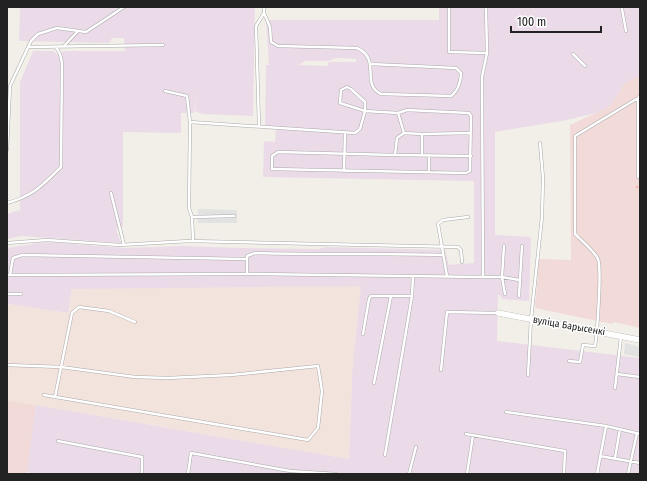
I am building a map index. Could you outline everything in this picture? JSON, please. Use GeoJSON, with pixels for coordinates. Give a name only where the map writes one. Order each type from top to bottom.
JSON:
{"type":"FeatureCollection","features":[{"type":"Feature","properties":{"kind":"street","name":"вуліца Барысенкі"},"geometry":{"type":"LineString","coordinates":[[498,314],[640,340]]}},
{"type":"Feature","properties":{"kind":"lane"},"geometry":{"type":"LineString","coordinates":[[7,150],[10,86],[27,47],[31,42],[38,34],[57,28],[86,32],[124,7]]}},
{"type":"Feature","properties":{"kind":"lane"},"geometry":{"type":"LineString","coordinates":[[264,7],[264,13],[270,27],[272,42],[278,46],[357,48],[363,50],[371,64],[371,84],[376,92],[381,94],[451,96],[456,91],[461,77],[461,73],[456,68],[371,64]]}},
{"type":"Feature","properties":{"kind":"lane"},"geometry":{"type":"LineString","coordinates":[[449,7],[449,52],[487,53]]}},
{"type":"Feature","properties":{"kind":"lane"},"geometry":{"type":"LineString","coordinates":[[483,277],[482,77],[487,53],[486,7]]}},
{"type":"Feature","properties":{"kind":"lane"},"geometry":{"type":"LineString","coordinates":[[622,9],[626,31]]}},
{"type":"Feature","properties":{"kind":"lane"},"geometry":{"type":"LineString","coordinates":[[259,126],[256,26],[264,13]]}},
{"type":"Feature","properties":{"kind":"lane"},"geometry":{"type":"LineString","coordinates":[[63,46],[78,31]]}},
{"type":"Feature","properties":{"kind":"lane"},"geometry":{"type":"LineString","coordinates":[[27,47],[163,45]]}},
{"type":"Feature","properties":{"kind":"lane"},"geometry":{"type":"LineString","coordinates":[[7,203],[26,198],[40,188],[61,167],[62,63],[60,54],[56,47]]}},
{"type":"Feature","properties":{"kind":"lane"},"geometry":{"type":"LineString","coordinates":[[573,54],[585,66]]}},
{"type":"Feature","properties":{"kind":"lane"},"geometry":{"type":"LineString","coordinates":[[190,122],[358,132],[365,111],[365,102],[359,95],[347,87],[341,90],[339,96],[340,102],[365,111],[398,113],[407,110],[469,113],[471,116],[471,133],[471,156],[471,169],[468,172],[275,170],[271,165],[272,156],[278,152],[471,156]]}},
{"type":"Feature","properties":{"kind":"lane"},"geometry":{"type":"LineString","coordinates":[[165,92],[187,96],[190,122],[189,208],[192,217],[192,241]]}},
{"type":"Feature","properties":{"kind":"lane"},"geometry":{"type":"LineString","coordinates":[[638,178],[639,97]]}},
{"type":"Feature","properties":{"kind":"lane"},"geometry":{"type":"LineString","coordinates":[[569,361],[580,362],[583,345],[595,346],[597,331],[598,259],[575,234],[576,136],[639,97]]}},
{"type":"Feature","properties":{"kind":"lane"},"geometry":{"type":"LineString","coordinates":[[398,113],[404,133]]}},
{"type":"Feature","properties":{"kind":"lane"},"geometry":{"type":"LineString","coordinates":[[344,171],[345,132]]}},
{"type":"Feature","properties":{"kind":"lane"},"geometry":{"type":"LineString","coordinates":[[395,155],[397,138],[404,133],[471,133]]}},
{"type":"Feature","properties":{"kind":"lane"},"geometry":{"type":"LineString","coordinates":[[422,134],[422,155]]}},
{"type":"Feature","properties":{"kind":"lane"},"geometry":{"type":"LineString","coordinates":[[528,375],[531,319],[542,217],[544,178],[540,143]]}},
{"type":"Feature","properties":{"kind":"lane"},"geometry":{"type":"LineString","coordinates":[[429,155],[429,172]]}},
{"type":"Feature","properties":{"kind":"lane"},"geometry":{"type":"LineString","coordinates":[[111,194],[124,245]]}},
{"type":"Feature","properties":{"kind":"lane"},"geometry":{"type":"LineString","coordinates":[[192,217],[234,216]]}},
{"type":"Feature","properties":{"kind":"lane"},"geometry":{"type":"LineString","coordinates":[[447,276],[438,227],[440,221],[468,217]]}},
{"type":"Feature","properties":{"kind":"lane"},"geometry":{"type":"LineString","coordinates":[[7,243],[47,240],[124,245],[192,241],[442,247],[460,248],[462,262]]}},
{"type":"Feature","properties":{"kind":"lane"},"geometry":{"type":"LineString","coordinates":[[504,246],[502,277],[505,294]]}},
{"type":"Feature","properties":{"kind":"lane"},"geometry":{"type":"LineString","coordinates":[[519,296],[522,246]]}},
{"type":"Feature","properties":{"kind":"lane"},"geometry":{"type":"LineString","coordinates":[[247,274],[246,259],[249,255],[255,253],[307,254],[375,252],[443,255]]}},
{"type":"Feature","properties":{"kind":"lane"},"geometry":{"type":"LineString","coordinates":[[246,259],[22,255],[13,258],[8,275],[247,274],[502,277],[519,280]]}},
{"type":"Feature","properties":{"kind":"lane"},"geometry":{"type":"LineString","coordinates":[[385,455],[412,296],[413,276]]}},
{"type":"Feature","properties":{"kind":"lane"},"geometry":{"type":"LineString","coordinates":[[7,294],[21,294]]}},
{"type":"Feature","properties":{"kind":"lane"},"geometry":{"type":"LineString","coordinates":[[363,334],[369,299],[374,295],[412,296]]}},
{"type":"Feature","properties":{"kind":"lane"},"geometry":{"type":"LineString","coordinates":[[374,383],[391,296]]}},
{"type":"Feature","properties":{"kind":"lane"},"geometry":{"type":"LineString","coordinates":[[55,397],[72,313],[79,307],[108,311],[134,322]]}},
{"type":"Feature","properties":{"kind":"lane"},"geometry":{"type":"LineString","coordinates":[[441,370],[447,312],[498,314]]}},
{"type":"Feature","properties":{"kind":"lane"},"geometry":{"type":"LineString","coordinates":[[616,388],[621,336]]}},
{"type":"Feature","properties":{"kind":"lane"},"geometry":{"type":"LineString","coordinates":[[7,365],[61,367],[136,377],[168,378],[231,375],[318,366],[322,390],[318,428],[308,440],[44,395]]}},
{"type":"Feature","properties":{"kind":"lane"},"geometry":{"type":"LineString","coordinates":[[617,374],[640,377]]}},
{"type":"Feature","properties":{"kind":"lane"},"geometry":{"type":"LineString","coordinates":[[506,412],[606,426],[639,433],[628,474]]}},
{"type":"Feature","properties":{"kind":"lane"},"geometry":{"type":"LineString","coordinates":[[597,474],[606,426]]}},
{"type":"Feature","properties":{"kind":"lane"},"geometry":{"type":"LineString","coordinates":[[615,458],[620,429]]}},
{"type":"Feature","properties":{"kind":"lane"},"geometry":{"type":"LineString","coordinates":[[466,434],[565,450],[564,474]]}},
{"type":"Feature","properties":{"kind":"lane"},"geometry":{"type":"LineString","coordinates":[[467,474],[473,435]]}},
{"type":"Feature","properties":{"kind":"lane"},"geometry":{"type":"LineString","coordinates":[[58,441],[142,457],[142,474]]}},
{"type":"Feature","properties":{"kind":"lane"},"geometry":{"type":"LineString","coordinates":[[410,474],[416,447]]}},
{"type":"Feature","properties":{"kind":"lane"},"geometry":{"type":"LineString","coordinates":[[188,474],[191,453],[290,472],[336,474]]}},
{"type":"Feature","properties":{"kind":"lane"},"geometry":{"type":"LineString","coordinates":[[600,456],[640,463]]}},
{"type":"Feature","properties":{"kind":"shaded area"},"geometry":{"type":"Polygon","coordinates":[[[20,7],[255,7],[253,116],[202,114],[195,111],[196,91],[194,113],[181,113],[181,133],[123,132],[123,227],[116,229],[121,243],[21,236],[7,239],[7,214],[20,210],[20,82],[33,51],[53,51],[58,55],[64,51],[125,51],[124,38],[112,38],[109,43],[19,41],[20,7]]]}},
{"type":"Feature","properties":{"kind":"shaded area"},"geometry":{"type":"Polygon","coordinates":[[[439,7],[640,7],[640,75],[625,83],[610,106],[596,113],[562,121],[495,132],[495,235],[531,237],[529,301],[503,299],[498,294],[497,341],[640,358],[640,474],[32,474],[27,471],[36,405],[349,459],[352,375],[72,289],[68,313],[7,304],[7,248],[46,242],[125,248],[182,246],[445,250],[449,265],[474,263],[474,181],[263,177],[264,141],[275,142],[276,128],[265,126],[266,65],[269,65],[266,20],[439,20],[439,7]],[[336,58],[328,61],[306,61],[298,65],[328,66],[328,62],[356,62],[356,59],[336,58]]]}},
{"type":"Feature","properties":{"kind":"shaded area"},"geometry":{"type":"Polygon","coordinates":[[[640,75],[640,328],[614,322],[612,324],[535,308],[539,259],[571,260],[570,125],[610,106],[625,83],[640,75]]]}},
{"type":"Feature","properties":{"kind":"shaded area"},"geometry":{"type":"Polygon","coordinates":[[[198,209],[237,210],[237,223],[198,223],[198,209]]]}},
{"type":"Feature","properties":{"kind":"shaded area"},"geometry":{"type":"Polygon","coordinates":[[[361,286],[352,375],[349,459],[7,400],[9,362],[7,360],[7,304],[68,313],[72,289],[361,286]]]}},
{"type":"Feature","properties":{"kind":"shaded area"},"geometry":{"type":"Polygon","coordinates":[[[625,343],[640,347],[640,357],[624,354],[625,343]]]}},
{"type":"Feature","properties":{"kind":"shaded area"},"geometry":{"type":"Polygon","coordinates":[[[7,400],[36,405],[27,474],[7,474],[7,400]]]}}]}
